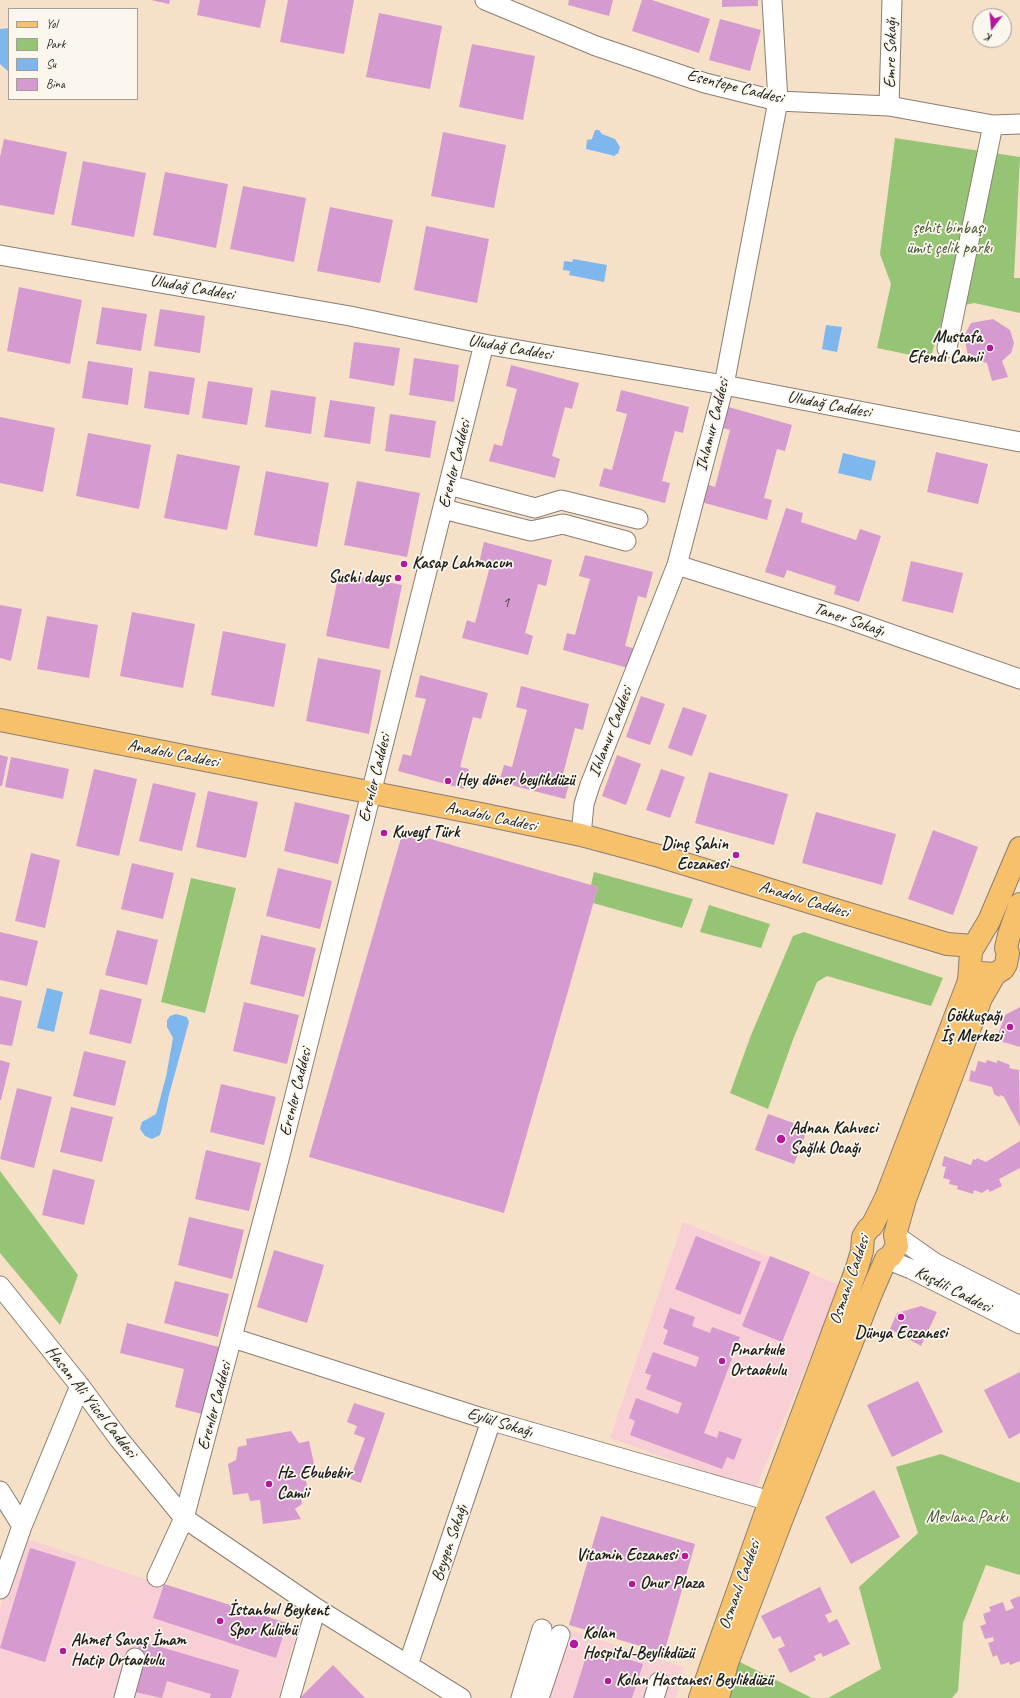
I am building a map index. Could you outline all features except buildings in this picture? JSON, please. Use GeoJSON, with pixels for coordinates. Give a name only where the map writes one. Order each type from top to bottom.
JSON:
{"type":"FeatureCollection","features":[{"type":"Feature","properties":{"kind":"main road","name":"Anadolu Caddesi"},"geometry":{"type":"LineString","coordinates":[[0,720],[370,799],[659,856],[795,903],[947,944],[973,954]]}},
{"type":"Feature","properties":{"kind":"main road","name":"Anadolu Caddesi"},"geometry":{"type":"LineString","coordinates":[[0,732],[370,799]]}},
{"type":"Feature","properties":{"kind":"main road","name":"Osmanlı Caddesi"},"geometry":{"type":"LineString","coordinates":[[700,1698],[770,1501],[854,1276],[863,1247],[863,1237],[865,1232],[872,1226],[886,1198],[966,987],[973,954],[992,915],[1020,848]]}},
{"type":"Feature","properties":{"kind":"main road","name":"Osmanlı Caddesi"},"geometry":{"type":"LineString","coordinates":[[718,1698],[727,1663],[781,1521],[886,1259],[891,1256],[897,1246],[895,1235],[905,1199],[981,998],[1005,973],[1008,958],[1013,951],[1012,924],[1020,904]]}},
{"type":"Feature","properties":{"kind":"main road"},"geometry":{"type":"LineString","coordinates":[[1005,973],[981,973],[973,954],[982,939],[992,938],[1003,943],[1013,951]]}},
{"type":"Feature","properties":{"kind":"main road"},"geometry":{"type":"LineString","coordinates":[[872,1226],[878,1225],[888,1227],[895,1235]]}},
{"type":"Feature","properties":{"kind":"main road"},"geometry":{"type":"LineString","coordinates":[[863,1247],[869,1256],[880,1260],[886,1259]]}},
{"type":"Feature","properties":{"kind":"street","name":"Esentepe Caddesi"},"geometry":{"type":"LineString","coordinates":[[485,0],[596,46],[705,82],[778,101],[889,106],[993,126],[1020,124]]}},
{"type":"Feature","properties":{"kind":"street","name":"Ihlamur Caddesi"},"geometry":{"type":"LineString","coordinates":[[580,841],[583,810],[590,785],[677,565],[724,385],[778,101],[772,0]]}},
{"type":"Feature","properties":{"kind":"street","name":"Emre Sokağı"},"geometry":{"type":"LineString","coordinates":[[889,106],[892,0]]}},
{"type":"Feature","properties":{"kind":"street"},"geometry":{"type":"LineString","coordinates":[[947,348],[993,126]]}},
{"type":"Feature","properties":{"kind":"street","name":"Uludağ Caddesi"},"geometry":{"type":"LineString","coordinates":[[0,255],[350,316],[484,344],[724,385],[1020,442]]}},
{"type":"Feature","properties":{"kind":"street","name":"Erenler Caddesi"},"geometry":{"type":"LineString","coordinates":[[157,1577],[184,1518],[233,1338],[484,344]]}},
{"type":"Feature","properties":{"kind":"street"},"geometry":{"type":"LineString","coordinates":[[449,486],[535,508],[561,500],[638,519]]}},
{"type":"Feature","properties":{"kind":"street"},"geometry":{"type":"LineString","coordinates":[[443,509],[531,532],[563,524],[626,541]]}},
{"type":"Feature","properties":{"kind":"street","name":"Taner Sokağı"},"geometry":{"type":"LineString","coordinates":[[677,565],[839,616],[1020,679]]}},
{"type":"Feature","properties":{"kind":"street","name":"Kuşdili Caddesi"},"geometry":{"type":"LineString","coordinates":[[895,1235],[935,1263],[1020,1306]]}},
{"type":"Feature","properties":{"kind":"street","name":"Kuşdili Caddesi"},"geometry":{"type":"LineString","coordinates":[[886,1259],[911,1269],[1020,1324]]}},
{"type":"Feature","properties":{"kind":"street","name":"Hasan Ali Yücel Caddesi"},"geometry":{"type":"LineString","coordinates":[[0,1286],[80,1386],[119,1439],[184,1518]]}},
{"type":"Feature","properties":{"kind":"street","name":"Eylül Sokağı"},"geometry":{"type":"LineString","coordinates":[[233,1338],[492,1421],[770,1501]]}},
{"type":"Feature","properties":{"kind":"street"},"geometry":{"type":"LineString","coordinates":[[0,1589],[22,1526],[80,1386]]}},
{"type":"Feature","properties":{"kind":"street","name":"Beygen Sokağı"},"geometry":{"type":"LineString","coordinates":[[408,1665],[492,1421]]}},
{"type":"Feature","properties":{"kind":"street"},"geometry":{"type":"LineString","coordinates":[[0,1491],[22,1526]]}},
{"type":"Feature","properties":{"kind":"street"},"geometry":{"type":"LineString","coordinates":[[184,1518],[316,1608],[461,1698]]}},
{"type":"Feature","properties":{"kind":"street"},"geometry":{"type":"LineString","coordinates":[[290,1698],[316,1608]]}},
{"type":"Feature","properties":{"kind":"street"},"geometry":{"type":"LineString","coordinates":[[521,1698],[542,1629]]}},
{"type":"Feature","properties":{"kind":"street"},"geometry":{"type":"LineString","coordinates":[[539,1698],[560,1635]]}},
{"type":"Feature","properties":{"kind":"street"},"geometry":{"type":"LineString","coordinates":[[124,1698],[135,1658]]}},
{"type":"Feature","properties":{"kind":"shaded area","name":"Pınarkule Ortaokulu"},"geometry":{"type":"Polygon","coordinates":[[[683,1222],[840,1285],[755,1490],[610,1438],[683,1222]]]}},
{"type":"Feature","properties":{"kind":"shaded area"},"geometry":{"type":"Polygon","coordinates":[[[22,1537],[297,1631],[278,1698],[0,1698],[0,1608],[22,1537]]]}},
{"type":"Feature","properties":{"kind":"shaded area","name":"Kolan Hospital-Beylikdüzü"},"geometry":{"type":"Polygon","coordinates":[[[542,1621],[684,1667],[676,1698],[516,1698],[542,1621]]]}},
{"type":"Feature","properties":{"kind":"green space","name":"şehit binbaşı ümit çelik parkı"},"geometry":{"type":"Polygon","coordinates":[[[895,138],[1020,157],[1014,278],[1020,278],[1020,313],[974,303],[946,309],[930,359],[877,348],[891,284],[880,254],[895,138]]]}},
{"type":"Feature","properties":{"kind":"green space"},"geometry":{"type":"Polygon","coordinates":[[[594,872],[693,899],[682,928],[593,903],[598,887],[591,885],[594,872]]]}},
{"type":"Feature","properties":{"kind":"green space"},"geometry":{"type":"Polygon","coordinates":[[[191,878],[236,888],[205,1013],[161,1002],[191,878]]]}},
{"type":"Feature","properties":{"kind":"green space"},"geometry":{"type":"Polygon","coordinates":[[[709,905],[770,924],[761,948],[700,932],[709,905]]]}},
{"type":"Feature","properties":{"kind":"green space"},"geometry":{"type":"Polygon","coordinates":[[[804,932],[943,978],[931,1006],[827,976],[817,982],[794,1037],[768,1109],[730,1093],[751,1035],[793,936],[804,932]]]}},
{"type":"Feature","properties":{"kind":"green space"},"geometry":{"type":"Polygon","coordinates":[[[0,1171],[78,1275],[60,1325],[0,1253],[0,1171]]]}},
{"type":"Feature","properties":{"kind":"green space","name":"Mevlana Parkı"},"geometry":{"type":"Polygon","coordinates":[[[941,1454],[1020,1483],[1020,1575],[986,1565],[963,1623],[958,1691],[952,1698],[828,1698],[881,1669],[859,1587],[918,1533],[896,1467],[941,1454]]]}},
{"type":"Feature","properties":{"kind":"green space"},"geometry":{"type":"Polygon","coordinates":[[[736,1660],[812,1698],[725,1698],[736,1660]]]}},
{"type":"Feature","properties":{"kind":"water"},"geometry":{"type":"Polygon","coordinates":[[[8,28],[8,71],[0,64],[0,29],[8,28]]]}},
{"type":"Feature","properties":{"kind":"water"},"geometry":{"type":"Polygon","coordinates":[[[595,130],[599,130],[602,134],[615,139],[620,147],[618,154],[615,156],[586,149],[587,140],[592,139],[595,130]]]}},
{"type":"Feature","properties":{"kind":"water"},"geometry":{"type":"Polygon","coordinates":[[[573,259],[607,265],[604,282],[569,275],[570,271],[563,270],[564,261],[572,262],[573,259]]]}},
{"type":"Feature","properties":{"kind":"water"},"geometry":{"type":"Polygon","coordinates":[[[826,325],[842,327],[837,352],[822,349],[826,325]]]}},
{"type":"Feature","properties":{"kind":"water"},"geometry":{"type":"Polygon","coordinates":[[[843,453],[876,461],[871,481],[838,473],[843,453]]]}},
{"type":"Feature","properties":{"kind":"water"},"geometry":{"type":"Polygon","coordinates":[[[47,988],[63,992],[54,1032],[37,1028],[47,988]]]}},
{"type":"Feature","properties":{"kind":"water"},"geometry":{"type":"Polygon","coordinates":[[[176,1014],[187,1017],[189,1022],[169,1095],[160,1135],[152,1139],[145,1136],[140,1129],[142,1122],[156,1114],[166,1077],[173,1038],[167,1027],[167,1020],[170,1016],[176,1014]]]}},
{"type":"Feature","properties":{"kind":"place","name":"Mustafa Efendi Camii"},"geometry":{"type":"Point","coordinates":[990,348]}},
{"type":"Feature","properties":{"kind":"place","name":"Kasap Lahmacun"},"geometry":{"type":"Point","coordinates":[404,564]}},
{"type":"Feature","properties":{"kind":"place","name":"Sushi days"},"geometry":{"type":"Point","coordinates":[398,578]}},
{"type":"Feature","properties":{"kind":"place","name":"Hey döner beylikdüzü"},"geometry":{"type":"Point","coordinates":[448,781]}},
{"type":"Feature","properties":{"kind":"place","name":"Kuveyt Türk"},"geometry":{"type":"Point","coordinates":[384,833]}},
{"type":"Feature","properties":{"kind":"place","name":"Dinç Şahin Eczanesi"},"geometry":{"type":"Point","coordinates":[736,855]}},
{"type":"Feature","properties":{"kind":"place","name":"Gökkuşağı İş Merkezi"},"geometry":{"type":"Point","coordinates":[1010,1027]}},
{"type":"Feature","properties":{"kind":"place","name":"Adnan Kahveci Sağlık Ocağı"},"geometry":{"type":"Point","coordinates":[781,1139]}},
{"type":"Feature","properties":{"kind":"place","name":"Dünya Eczanesi"},"geometry":{"type":"Point","coordinates":[901,1317]}},
{"type":"Feature","properties":{"kind":"place","name":"Pınarkule Ortaokulu"},"geometry":{"type":"Point","coordinates":[722,1361]}},
{"type":"Feature","properties":{"kind":"place","name":"Hz. Ebubekir Camii"},"geometry":{"type":"Point","coordinates":[269,1484]}},
{"type":"Feature","properties":{"kind":"place","name":"Vitamin Eczanesi"},"geometry":{"type":"Point","coordinates":[685,1556]}},
{"type":"Feature","properties":{"kind":"place","name":"Onur Plaza"},"geometry":{"type":"Point","coordinates":[632,1584]}},
{"type":"Feature","properties":{"kind":"place","name":"İstanbul Beykent Spor Kulübü"},"geometry":{"type":"Point","coordinates":[220,1621]}},
{"type":"Feature","properties":{"kind":"place","name":"Kolan Hospital-Beylikdüzü"},"geometry":{"type":"Point","coordinates":[574,1644]}},
{"type":"Feature","properties":{"kind":"place","name":"Ahmet Savaş İmam Hatip Ortaokulu"},"geometry":{"type":"Point","coordinates":[63,1651]}},
{"type":"Feature","properties":{"kind":"place","name":"Kolan Hastanesi Beylikdüzü"},"geometry":{"type":"Point","coordinates":[608,1681]}}]}
